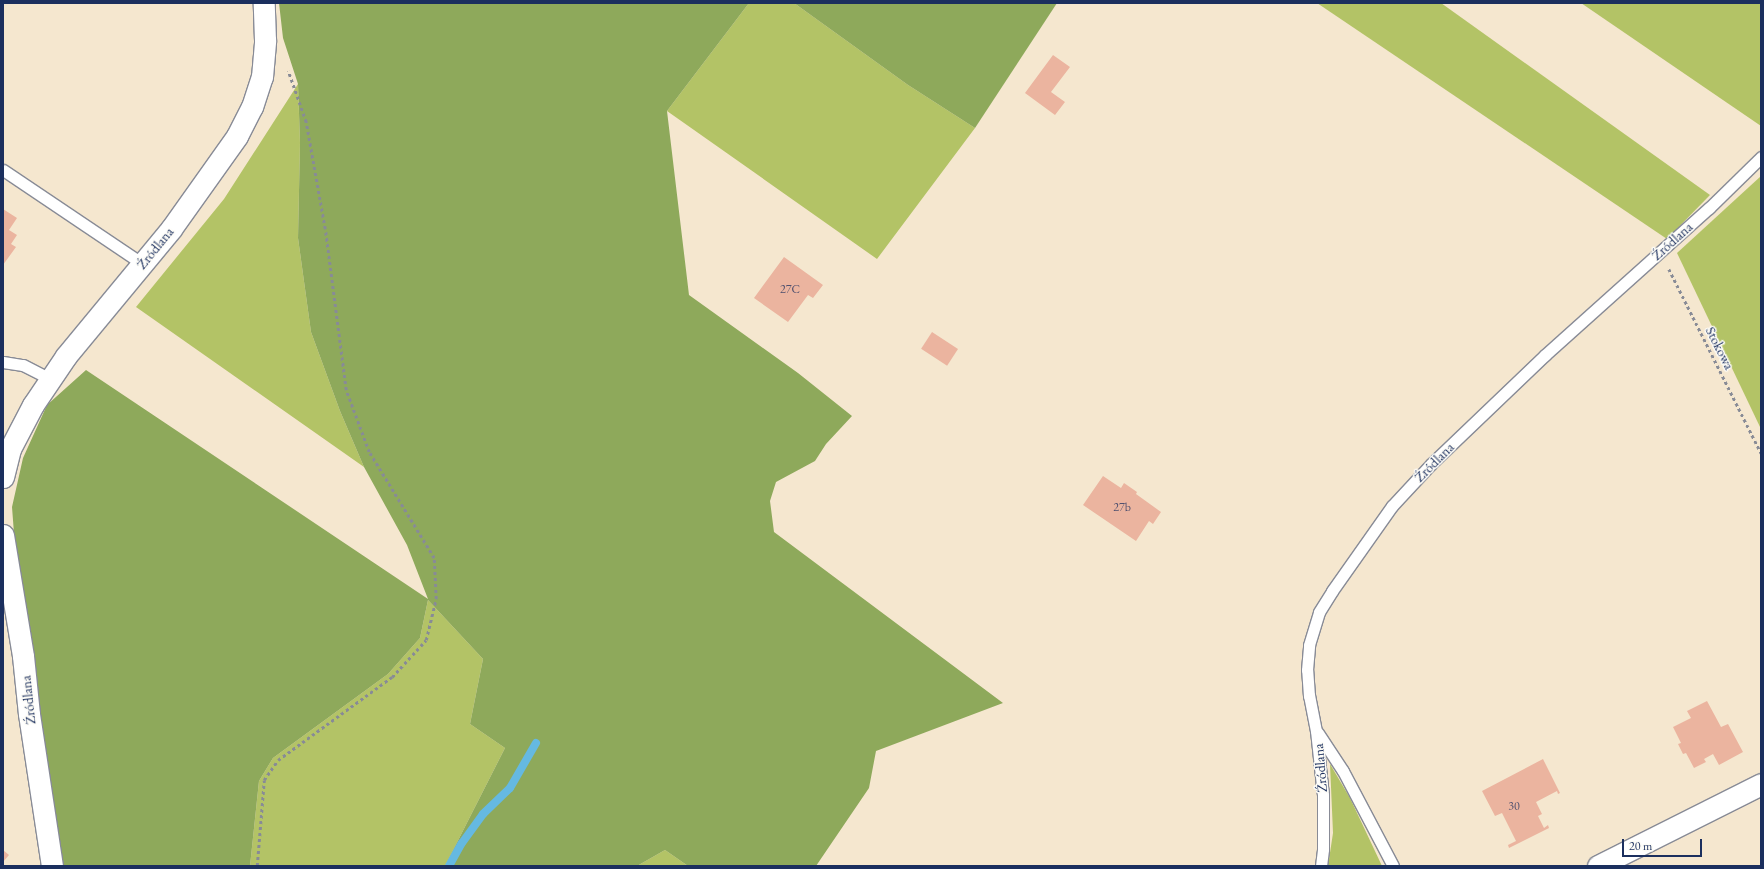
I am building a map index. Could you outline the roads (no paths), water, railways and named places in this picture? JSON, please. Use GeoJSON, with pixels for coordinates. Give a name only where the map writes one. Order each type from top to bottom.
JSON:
{"type":"FeatureCollection","features":[{"type":"Feature","properties":{"kind":"street","name":"Źródlana"},"geometry":{"type":"LineString","coordinates":[[3,477],[10,449],[33,405],[66,356],[171,229],[237,136],[252,107],[262,77],[264,54],[264,3]]}},
{"type":"Feature","properties":{"kind":"street","name":"Źródlana"},"geometry":{"type":"LineString","coordinates":[[3,535],[23,656],[29,714],[52,866]]}},
{"type":"Feature","properties":{"kind":"street"},"geometry":{"type":"LineString","coordinates":[[1598,866],[1761,784]]}},
{"type":"Feature","properties":{"kind":"lane","name":"Źródlana"},"geometry":{"type":"LineString","coordinates":[[1321,866],[1323,850],[1323,795],[1316,731],[1309,696],[1307,670],[1309,645],[1319,612],[1392,506],[1431,464],[1546,355],[1660,252],[1761,157]]}},
{"type":"Feature","properties":{"kind":"lane"},"geometry":{"type":"LineString","coordinates":[[3,170],[143,264]]}},
{"type":"Feature","properties":{"kind":"lane"},"geometry":{"type":"LineString","coordinates":[[3,362],[23,365],[51,379]]}},
{"type":"Feature","properties":{"kind":"lane"},"geometry":{"type":"LineString","coordinates":[[1316,731],[1343,771],[1394,866]]}},
{"type":"Feature","properties":{"kind":"waterway"},"geometry":{"type":"LineString","coordinates":[[449,866],[462,843],[483,814],[510,788],[536,743]]}}]}
